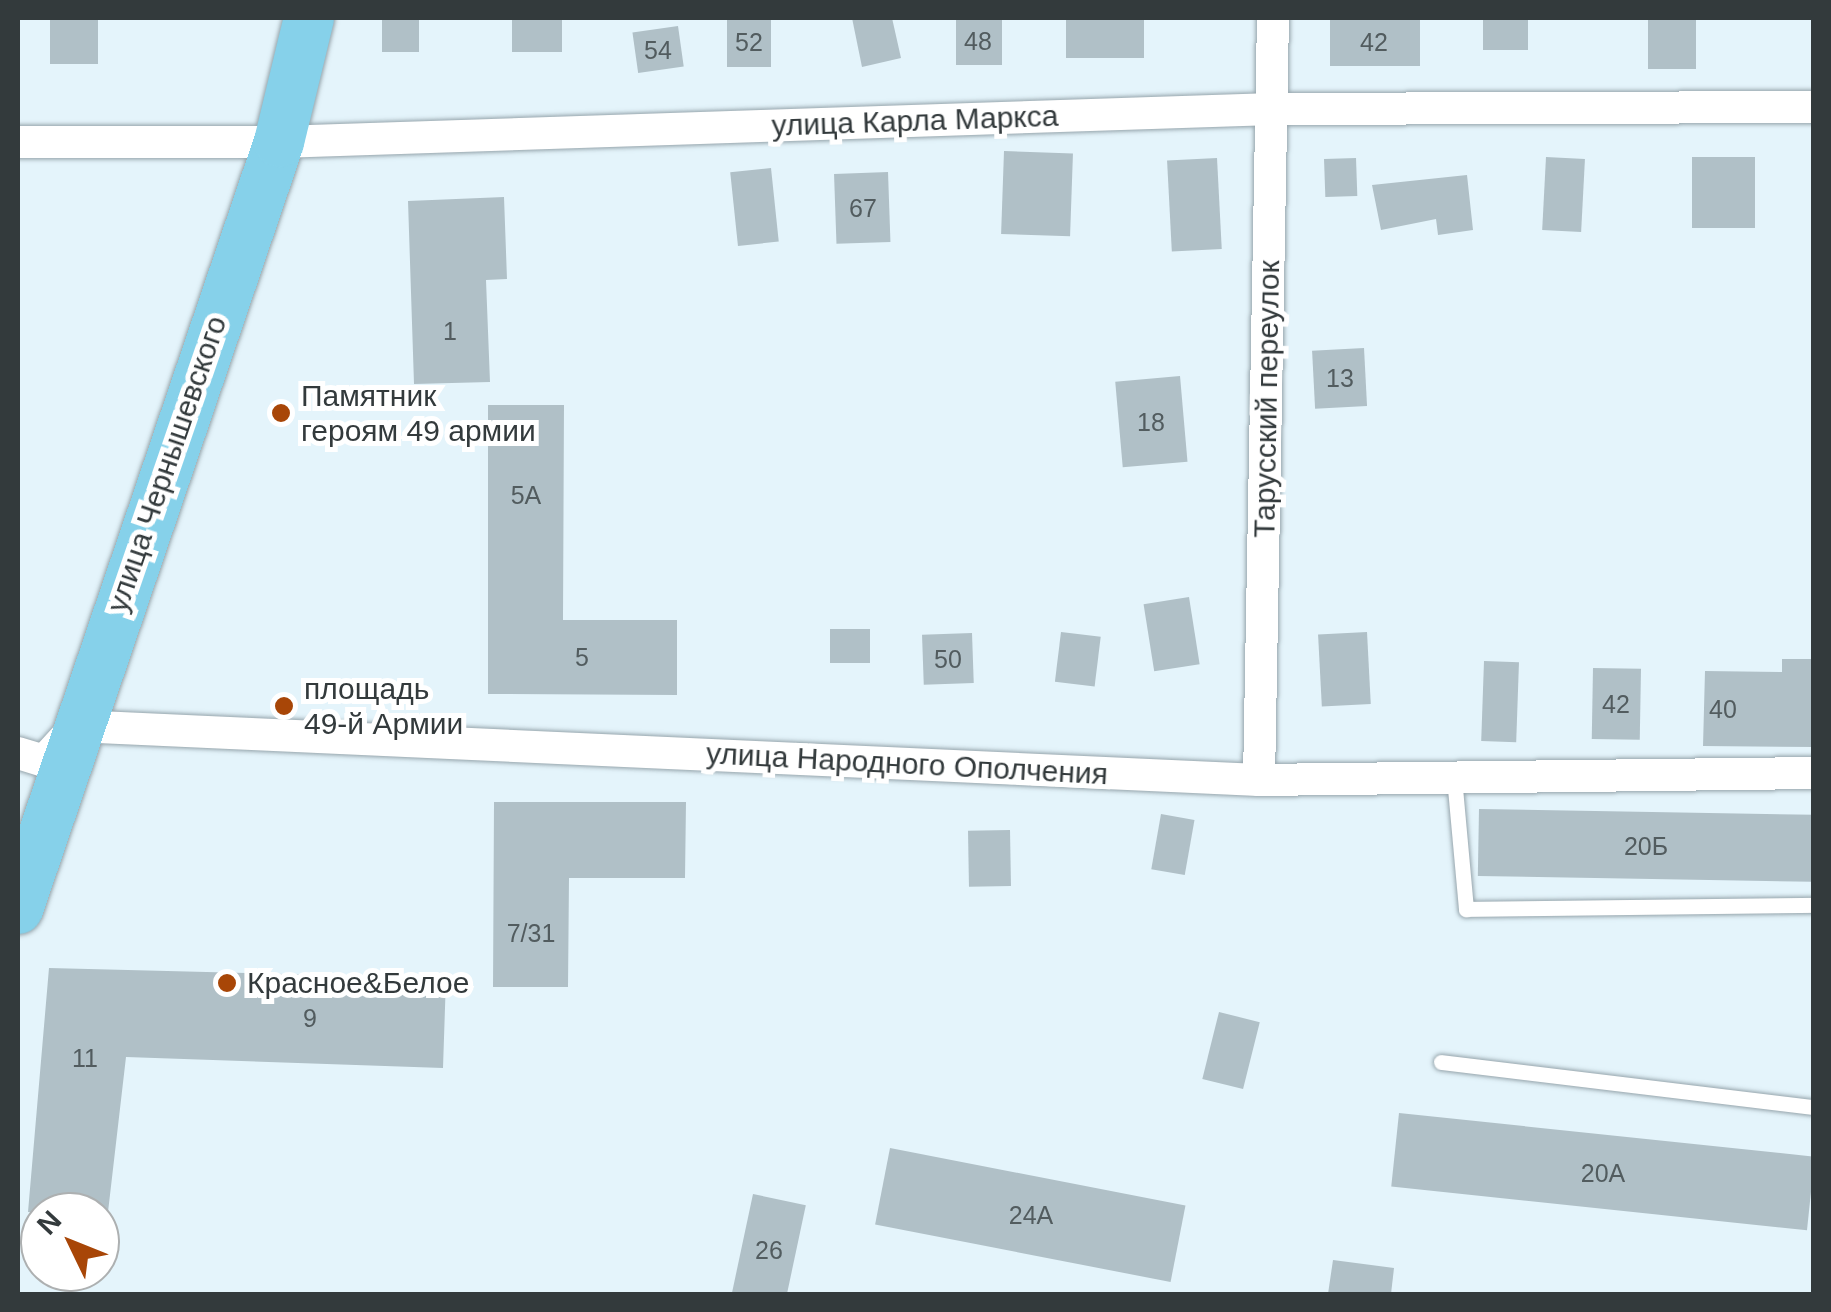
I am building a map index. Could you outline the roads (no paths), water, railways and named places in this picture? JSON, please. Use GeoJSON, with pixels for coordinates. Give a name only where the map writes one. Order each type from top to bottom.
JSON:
{"type":"FeatureCollection","features":[{"type":"Feature","properties":{"kind":"main road","name":"улица Чернышевского"},"geometry":{"type":"LineString","coordinates":[[18,909],[76,726],[279,142],[309,18]]}},
{"type":"Feature","properties":{"kind":"street","name":"Тарусский переулок"},"geometry":{"type":"LineString","coordinates":[[1259,780],[1274,18]]}},
{"type":"Feature","properties":{"kind":"street","name":"улица Карла Маркса"},"geometry":{"type":"LineString","coordinates":[[18,142],[279,142],[1273,109],[1814,108]]}},
{"type":"Feature","properties":{"kind":"street","name":"улица Народного Ополчения"},"geometry":{"type":"LineString","coordinates":[[76,726],[1259,780],[1814,774]]}},
{"type":"Feature","properties":{"kind":"street"},"geometry":{"type":"LineString","coordinates":[[18,753],[44,760],[76,726]]}},
{"type":"Feature","properties":{"kind":"lane"},"geometry":{"type":"LineString","coordinates":[[1454,778],[1466,909],[1814,906]]}},
{"type":"Feature","properties":{"kind":"lane"},"geometry":{"type":"LineString","coordinates":[[1440,1062],[1814,1107]]}},
{"type":"Feature","properties":{"kind":"place","name":"Памятник героям 49 армии"},"geometry":{"type":"Point","coordinates":[281,413]}},
{"type":"Feature","properties":{"kind":"place","name":"площадь 49-й Армии"},"geometry":{"type":"Point","coordinates":[284,706]}},
{"type":"Feature","properties":{"kind":"place","name":"Красное&Белое"},"geometry":{"type":"Point","coordinates":[227,983]}}]}
